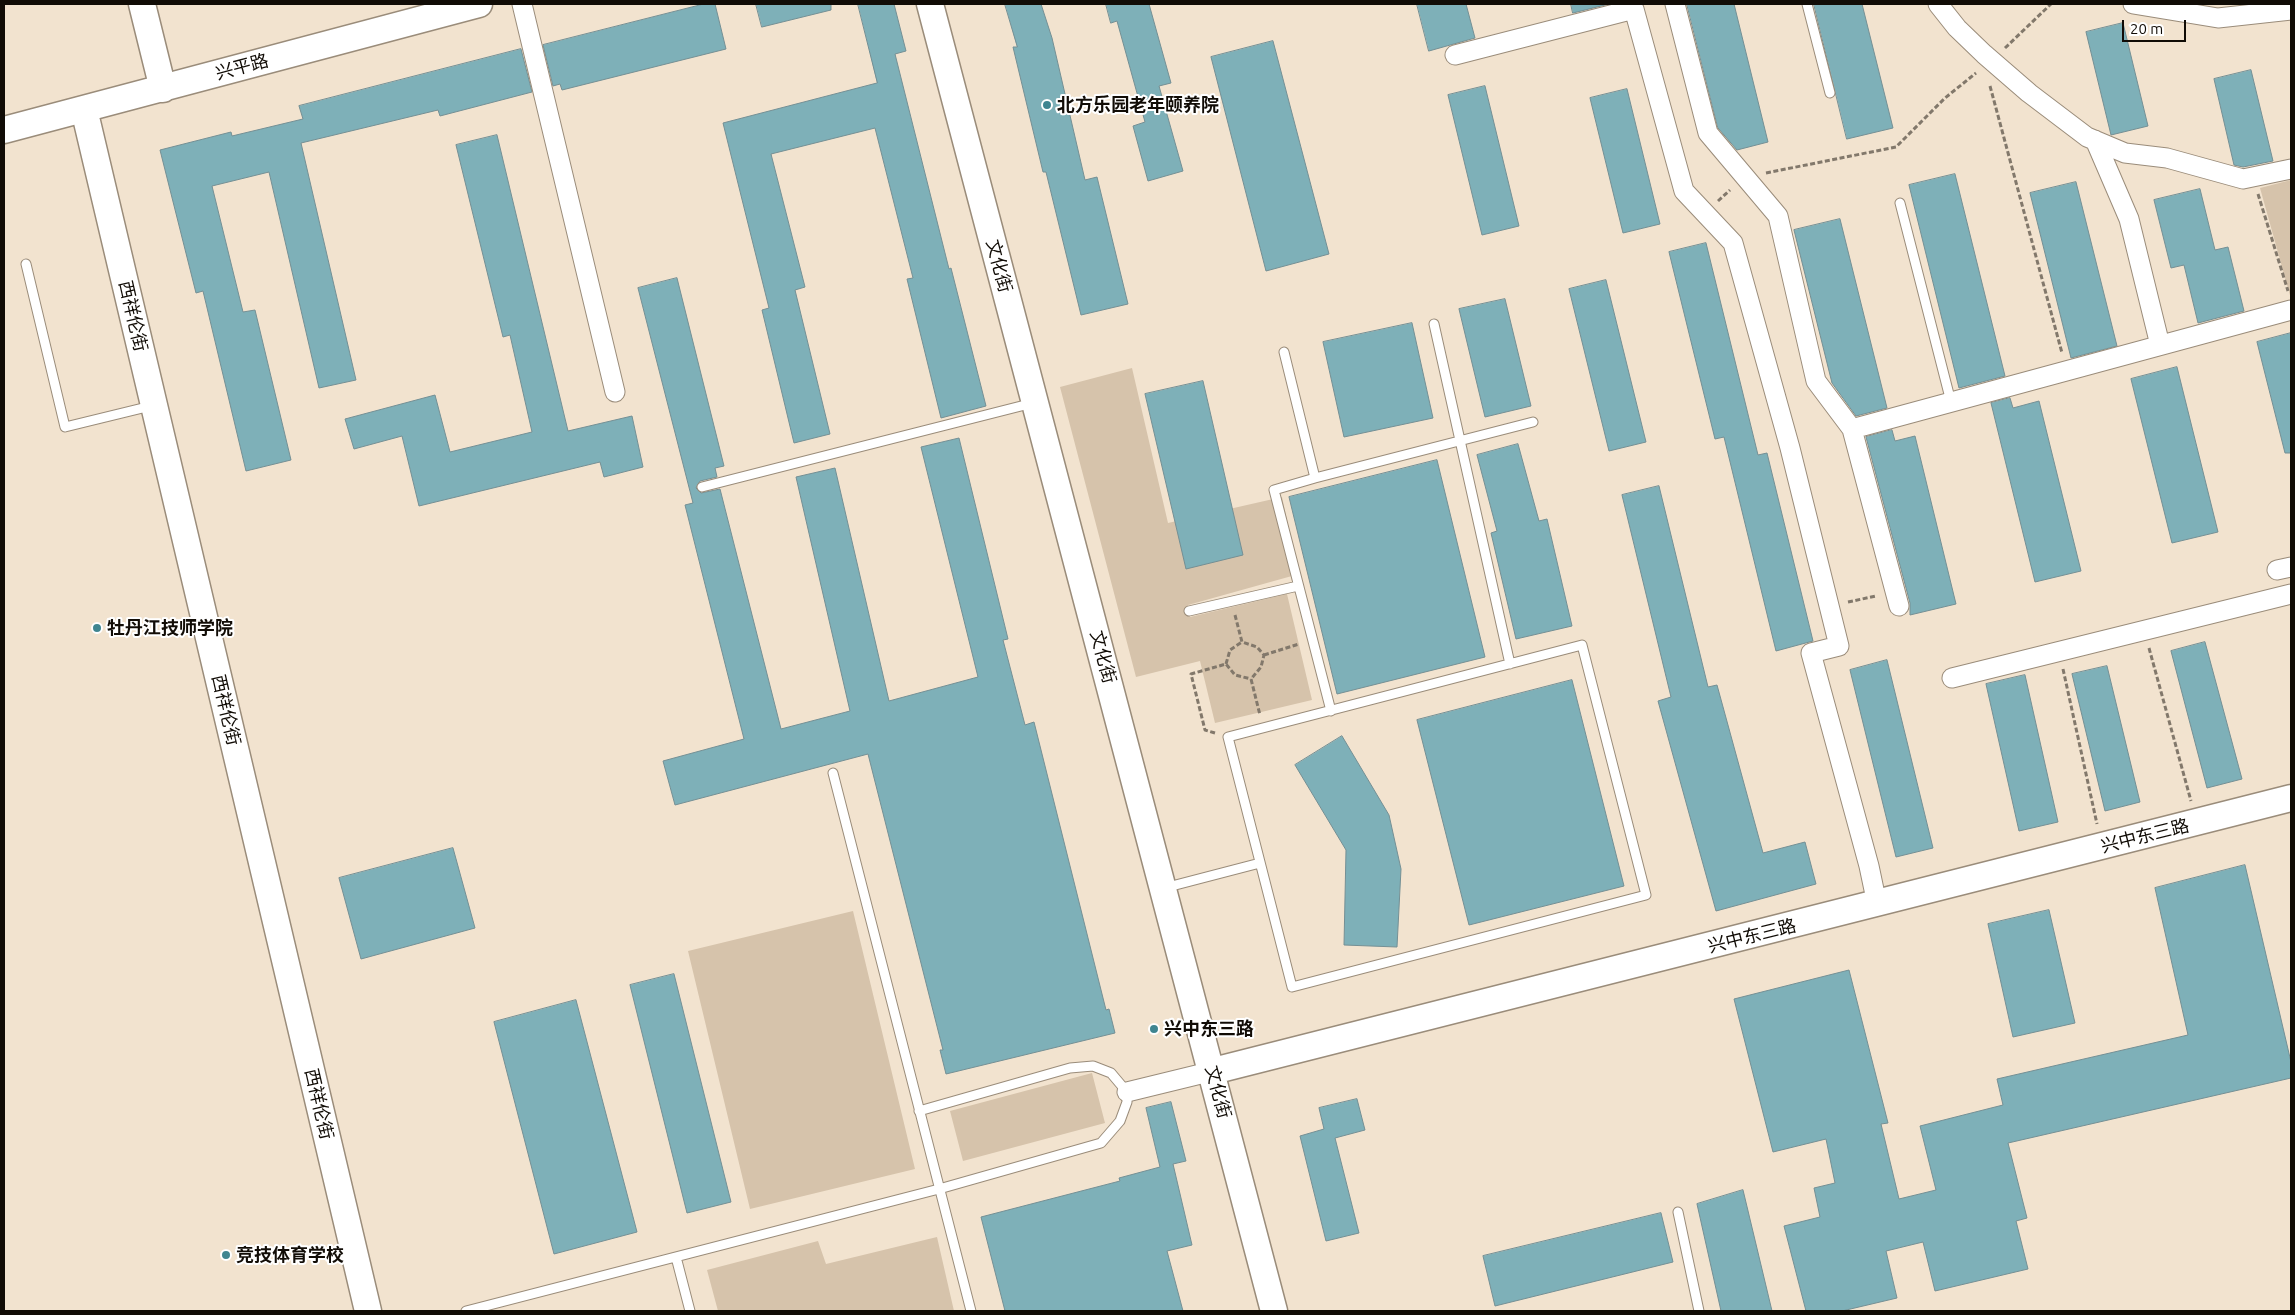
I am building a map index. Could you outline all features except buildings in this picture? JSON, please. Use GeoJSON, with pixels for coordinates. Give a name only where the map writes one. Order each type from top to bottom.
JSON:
{"type":"FeatureCollection","features":[{"type":"Feature","properties":{"kind":"street"},"geometry":{"type":"LineString","coordinates":[[142,4],[163,88]]}},
{"type":"Feature","properties":{"kind":"street","name":"兴平路"},"geometry":{"type":"LineString","coordinates":[[4,130],[479,4]]}},
{"type":"Feature","properties":{"kind":"street"},"geometry":{"type":"LineString","coordinates":[[522,4],[616,392]]}},
{"type":"Feature","properties":{"kind":"street","name":"文化街"},"geometry":{"type":"LineString","coordinates":[[930,4],[1274,1311]]}},
{"type":"Feature","properties":{"kind":"street"},"geometry":{"type":"LineString","coordinates":[[1675,4],[1708,133],[1778,216],[1816,381],[1852,429],[1897,599]]}},
{"type":"Feature","properties":{"kind":"street"},"geometry":{"type":"LineString","coordinates":[[1938,4],[1988,63],[2087,137],[2125,153],[2167,158],[2243,179],[2291,169]]}},
{"type":"Feature","properties":{"kind":"street"},"geometry":{"type":"LineString","coordinates":[[2133,4],[2218,18],[2291,10]]}},
{"type":"Feature","properties":{"kind":"street"},"geometry":{"type":"LineString","coordinates":[[1456,55],[1634,9],[1684,191],[1733,244],[1790,448],[1839,646],[1811,653],[1869,866],[1877,904]]}},
{"type":"Feature","properties":{"kind":"street","name":"西祥伦街"},"geometry":{"type":"LineString","coordinates":[[84,109],[368,1311]]}},
{"type":"Feature","properties":{"kind":"street"},"geometry":{"type":"LineString","coordinates":[[2095,140],[2128,219],[2160,345]]}},
{"type":"Feature","properties":{"kind":"street"},"geometry":{"type":"LineString","coordinates":[[1852,429],[2291,310]]}},
{"type":"Feature","properties":{"kind":"street"},"geometry":{"type":"LineString","coordinates":[[1952,678],[2291,594]]}},
{"type":"Feature","properties":{"kind":"street","name":"兴中东三路"},"geometry":{"type":"LineString","coordinates":[[1212,1071],[2291,798]]}},
{"type":"Feature","properties":{"kind":"street"},"geometry":{"type":"LineString","coordinates":[[1127,1092],[1212,1071]]}},
{"type":"Feature","properties":{"kind":"lane"},"geometry":{"type":"LineString","coordinates":[[1807,4],[1830,93]]}},
{"type":"Feature","properties":{"kind":"lane"},"geometry":{"type":"LineString","coordinates":[[1900,203],[1951,402]]}},
{"type":"Feature","properties":{"kind":"lane"},"geometry":{"type":"LineString","coordinates":[[26,264],[66,427],[154,406]]}},
{"type":"Feature","properties":{"kind":"lane"},"geometry":{"type":"LineString","coordinates":[[1434,324],[1510,664]]}},
{"type":"Feature","properties":{"kind":"lane"},"geometry":{"type":"LineString","coordinates":[[1284,352],[1315,478]]}},
{"type":"Feature","properties":{"kind":"lane"},"geometry":{"type":"LineString","coordinates":[[702,487],[1035,402]]}},
{"type":"Feature","properties":{"kind":"lane"},"geometry":{"type":"LineString","coordinates":[[1331,711],[1274,490],[1533,422]]}},
{"type":"Feature","properties":{"kind":"lane"},"geometry":{"type":"LineString","coordinates":[[1189,611],[1298,586]]}},
{"type":"Feature","properties":{"kind":"lane"},"geometry":{"type":"LineString","coordinates":[[1582,645],[1646,895],[1292,987],[1228,737],[1331,711],[1582,645]]}},
{"type":"Feature","properties":{"kind":"lane"},"geometry":{"type":"LineString","coordinates":[[833,773],[971,1311]]}},
{"type":"Feature","properties":{"kind":"lane"},"geometry":{"type":"LineString","coordinates":[[1164,888],[1260,863]]}},
{"type":"Feature","properties":{"kind":"lane"},"geometry":{"type":"LineString","coordinates":[[466,1311],[939,1189],[1101,1143],[1120,1121],[1127,1102],[1127,1092],[1111,1073],[1093,1066],[1070,1068],[919,1111]]}},
{"type":"Feature","properties":{"kind":"lane"},"geometry":{"type":"LineString","coordinates":[[1678,1212],[1699,1311]]}},
{"type":"Feature","properties":{"kind":"lane"},"geometry":{"type":"LineString","coordinates":[[676,1257],[690,1311]]}},
{"type":"Feature","properties":{"kind":"path"},"geometry":{"type":"LineString","coordinates":[[1704,213],[1745,177],[1896,147],[1945,98],[1988,63],[2050,4]]}},
{"type":"Feature","properties":{"kind":"path"},"geometry":{"type":"LineString","coordinates":[[1988,63],[2066,371]]}},
{"type":"Feature","properties":{"kind":"path"},"geometry":{"type":"LineString","coordinates":[[2253,177],[2291,300]]}},
{"type":"Feature","properties":{"kind":"path"},"geometry":{"type":"LineString","coordinates":[[1830,605],[1897,599]]}},
{"type":"Feature","properties":{"kind":"path"},"geometry":{"type":"LineString","coordinates":[[1231,601],[1242,642]]}},
{"type":"Feature","properties":{"kind":"path"},"geometry":{"type":"LineString","coordinates":[[2144,630],[2197,822]]}},
{"type":"Feature","properties":{"kind":"path"},"geometry":{"type":"LineString","coordinates":[[1264,656],[1312,640]]}},
{"type":"Feature","properties":{"kind":"path"},"geometry":{"type":"LineString","coordinates":[[1242,642],[1257,647],[1264,656]]}},
{"type":"Feature","properties":{"kind":"path"},"geometry":{"type":"LineString","coordinates":[[1226,664],[1230,650],[1242,642]]}},
{"type":"Feature","properties":{"kind":"path"},"geometry":{"type":"LineString","coordinates":[[2059,652],[2102,847]]}},
{"type":"Feature","properties":{"kind":"path"},"geometry":{"type":"LineString","coordinates":[[1251,679],[1261,667],[1264,656]]}},
{"type":"Feature","properties":{"kind":"path"},"geometry":{"type":"LineString","coordinates":[[1226,664],[1235,674],[1251,679]]}},
{"type":"Feature","properties":{"kind":"path"},"geometry":{"type":"LineString","coordinates":[[1226,664],[1191,674],[1205,730],[1228,737]]}},
{"type":"Feature","properties":{"kind":"path"},"geometry":{"type":"LineString","coordinates":[[1251,679],[1263,728]]}},
{"type":"Feature","properties":{"kind":"shaded area"},"geometry":{"type":"Polygon","coordinates":[[[2291,180],[2291,299],[2260,188],[2291,180]]]}},
{"type":"Feature","properties":{"kind":"shaded area"},"geometry":{"type":"Polygon","coordinates":[[[1132,368],[1168,523],[1282,497],[1299,574],[1188,605],[1190,617],[1287,594],[1312,700],[1215,723],[1200,661],[1136,677],[1060,387],[1132,368]]]}},
{"type":"Feature","properties":{"kind":"shaded area"},"geometry":{"type":"Polygon","coordinates":[[[853,911],[915,1169],[750,1209],[688,951],[853,911]]]}},
{"type":"Feature","properties":{"kind":"shaded area"},"geometry":{"type":"Polygon","coordinates":[[[1092,1073],[1105,1123],[963,1161],[950,1111],[1092,1073]]]}},
{"type":"Feature","properties":{"kind":"shaded area"},"geometry":{"type":"Polygon","coordinates":[[[937,1237],[954,1311],[718,1311],[707,1270],[818,1241],[826,1264],[937,1237]]]}},
{"type":"Feature","properties":{"kind":"place","name":"北方乐园老年颐养院"},"geometry":{"type":"Point","coordinates":[1047,105]}},
{"type":"Feature","properties":{"kind":"place","name":"牡丹江技师学院"},"geometry":{"type":"Point","coordinates":[97,628]}},
{"type":"Feature","properties":{"kind":"place","name":"兴中东三路"},"geometry":{"type":"Point","coordinates":[1154,1029]}},
{"type":"Feature","properties":{"kind":"place","name":"竞技体育学校"},"geometry":{"type":"Point","coordinates":[226,1255]}}]}
